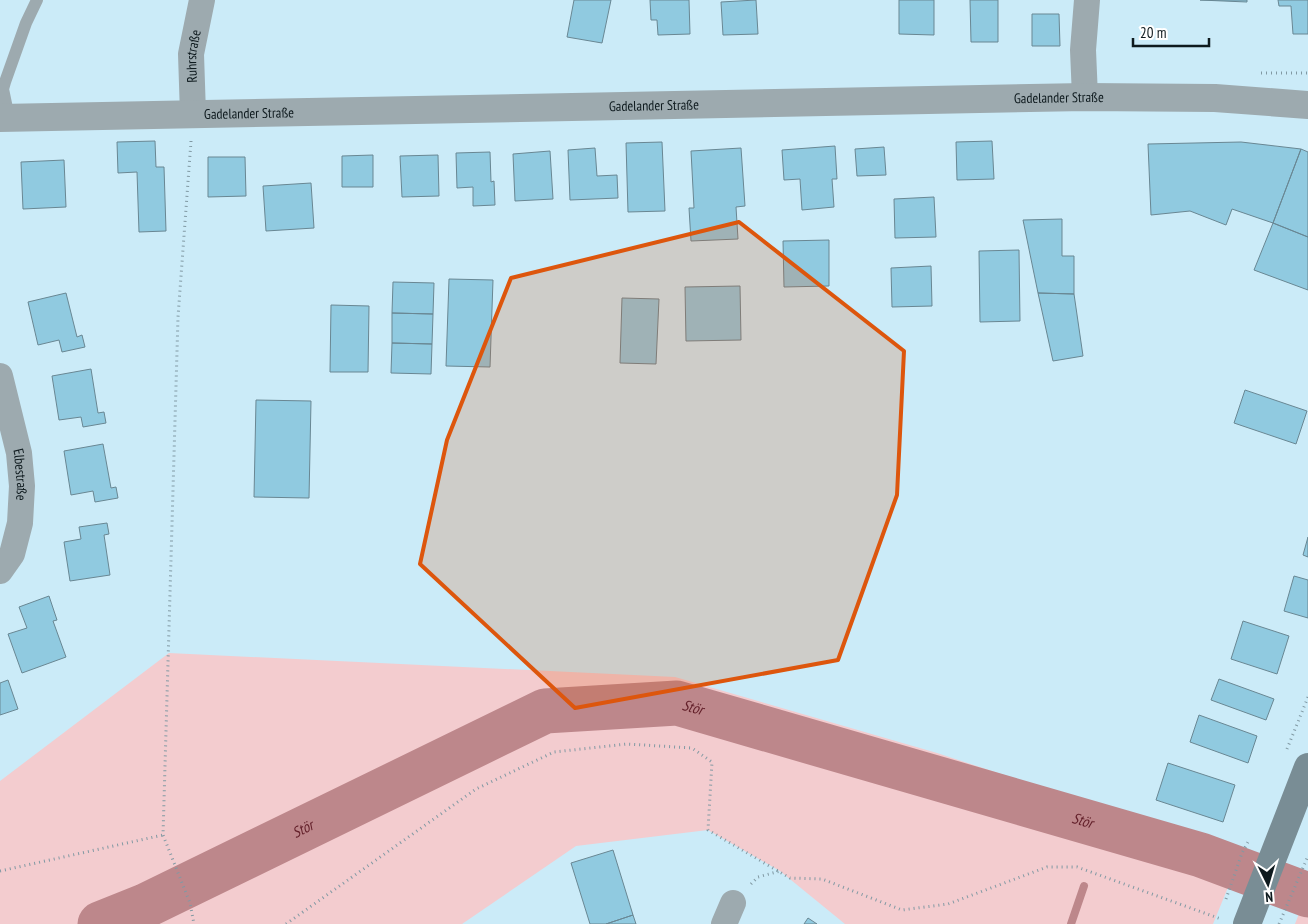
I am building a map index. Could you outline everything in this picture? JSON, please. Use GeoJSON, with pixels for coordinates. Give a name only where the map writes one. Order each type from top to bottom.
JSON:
{"type":"FeatureCollection","features":[{"type":"Feature","properties":{"kind":"main road"},"geometry":{"type":"LineString","coordinates":[[1248,924],[1308,768]]}},
{"type":"Feature","properties":{"kind":"street","name":"Ruhrstraße"},"geometry":{"type":"LineString","coordinates":[[193,114],[191,54],[202,0]]}},
{"type":"Feature","properties":{"kind":"street"},"geometry":{"type":"LineString","coordinates":[[1085,97],[1083,50],[1087,0]]}},
{"type":"Feature","properties":{"kind":"street","name":"Gadelander Straße"},"geometry":{"type":"LineString","coordinates":[[5,118],[1085,97],[1215,98],[1308,105]]}},
{"type":"Feature","properties":{"kind":"street","name":"Elbestraße"},"geometry":{"type":"LineString","coordinates":[[0,376],[19,453],[22,486],[20,523],[12,554],[0,571]]}},
{"type":"Feature","properties":{"kind":"lane"},"geometry":{"type":"LineString","coordinates":[[5,118],[5,82],[26,22],[38,0]]}},
{"type":"Feature","properties":{"kind":"path"},"geometry":{"type":"LineString","coordinates":[[193,114],[178,317],[163,835],[190,903],[194,924]]}},
{"type":"Feature","properties":{"kind":"path"},"geometry":{"type":"LineString","coordinates":[[286,924],[476,789],[554,752],[627,744],[692,748],[712,762],[708,830],[790,878],[822,879],[902,910],[948,904],[1047,867],[1077,867],[1221,918]]}},
{"type":"Feature","properties":{"kind":"path"},"geometry":{"type":"LineString","coordinates":[[0,871],[163,835]]}},
{"type":"Feature","properties":{"kind":"path"},"geometry":{"type":"LineString","coordinates":[[1229,887],[1242,853]]}},
{"type":"Feature","properties":{"kind":"path"},"geometry":{"type":"LineString","coordinates":[[1279,924],[1308,856]]}},
{"type":"Feature","properties":{"kind":"path"},"geometry":{"type":"LineString","coordinates":[[729,914],[758,877],[780,871]]}},
{"type":"Feature","properties":{"kind":"highlighted area"},"geometry":{"type":"Polygon","coordinates":[[[739,222],[904,351],[897,495],[838,660],[575,708],[420,564],[447,440],[511,278],[739,222]]]}},
{"type":"Feature","properties":{"kind":"shaded area"},"geometry":{"type":"Polygon","coordinates":[[[169,653],[675,677],[937,753],[1242,853],[1213,924],[845,924],[780,871],[708,830],[576,846],[462,924],[0,924],[0,781],[169,653]]]}},
{"type":"Feature","properties":{"kind":"shaded area"},"geometry":{"type":"Polygon","coordinates":[[[1306,895],[1308,895],[1308,924],[1295,924],[1306,895]]]}},
{"type":"Feature","properties":{"kind":"building"},"geometry":{"type":"Polygon","coordinates":[[[574,0],[611,0],[602,43],[567,37],[574,0]]]}},
{"type":"Feature","properties":{"kind":"building"},"geometry":{"type":"Polygon","coordinates":[[[650,0],[689,0],[690,34],[658,35],[657,20],[651,20],[650,0]]]}},
{"type":"Feature","properties":{"kind":"building"},"geometry":{"type":"Polygon","coordinates":[[[756,0],[758,34],[723,35],[721,2],[756,0]]]}},
{"type":"Feature","properties":{"kind":"building"},"geometry":{"type":"Polygon","coordinates":[[[899,0],[934,0],[934,35],[899,34],[899,0]]]}},
{"type":"Feature","properties":{"kind":"building"},"geometry":{"type":"Polygon","coordinates":[[[970,0],[998,0],[998,42],[971,42],[970,0]]]}},
{"type":"Feature","properties":{"kind":"building"},"geometry":{"type":"Polygon","coordinates":[[[1200,0],[1247,0],[1247,2],[1200,0]]]}},
{"type":"Feature","properties":{"kind":"building"},"geometry":{"type":"Polygon","coordinates":[[[1278,0],[1308,0],[1308,34],[1293,34],[1291,6],[1279,6],[1278,0]]]}},
{"type":"Feature","properties":{"kind":"building"},"geometry":{"type":"Polygon","coordinates":[[[1032,14],[1059,14],[1060,46],[1032,46],[1032,14]]]}},
{"type":"Feature","properties":{"kind":"building"},"geometry":{"type":"Polygon","coordinates":[[[155,141],[156,167],[164,167],[166,231],[139,232],[137,172],[118,173],[117,142],[155,141]]]}},
{"type":"Feature","properties":{"kind":"building"},"geometry":{"type":"Polygon","coordinates":[[[992,141],[994,179],[957,180],[956,142],[992,141]]]}},
{"type":"Feature","properties":{"kind":"building"},"geometry":{"type":"Polygon","coordinates":[[[662,142],[665,211],[628,212],[626,143],[662,142]]]}},
{"type":"Feature","properties":{"kind":"building"},"geometry":{"type":"Polygon","coordinates":[[[1241,142],[1301,149],[1273,223],[1232,209],[1226,225],[1190,211],[1151,215],[1148,144],[1241,142]]]}},
{"type":"Feature","properties":{"kind":"building"},"geometry":{"type":"Polygon","coordinates":[[[835,146],[837,179],[832,179],[834,207],[802,210],[800,179],[784,180],[782,150],[835,146]]]}},
{"type":"Feature","properties":{"kind":"building"},"geometry":{"type":"Polygon","coordinates":[[[884,147],[886,175],[857,176],[855,149],[884,147]]]}},
{"type":"Feature","properties":{"kind":"building"},"geometry":{"type":"Polygon","coordinates":[[[595,148],[597,176],[617,175],[618,198],[570,200],[568,150],[595,148]]]}},
{"type":"Feature","properties":{"kind":"building"},"geometry":{"type":"Polygon","coordinates":[[[741,148],[745,206],[736,207],[738,239],[691,241],[689,208],[694,208],[691,151],[741,148]]]}},
{"type":"Feature","properties":{"kind":"building"},"geometry":{"type":"Polygon","coordinates":[[[1301,149],[1308,152],[1308,237],[1273,223],[1301,149]]]}},
{"type":"Feature","properties":{"kind":"building"},"geometry":{"type":"Polygon","coordinates":[[[550,151],[553,199],[515,201],[513,154],[550,151]]]}},
{"type":"Feature","properties":{"kind":"building"},"geometry":{"type":"Polygon","coordinates":[[[490,152],[491,182],[494,181],[495,205],[473,206],[473,187],[457,188],[456,153],[490,152]]]}},
{"type":"Feature","properties":{"kind":"building"},"geometry":{"type":"Polygon","coordinates":[[[373,155],[373,187],[342,187],[342,156],[373,155]]]}},
{"type":"Feature","properties":{"kind":"building"},"geometry":{"type":"Polygon","coordinates":[[[438,155],[439,196],[402,197],[400,156],[438,155]]]}},
{"type":"Feature","properties":{"kind":"building"},"geometry":{"type":"Polygon","coordinates":[[[208,157],[245,157],[246,196],[208,197],[208,157]]]}},
{"type":"Feature","properties":{"kind":"building"},"geometry":{"type":"Polygon","coordinates":[[[64,160],[66,207],[23,209],[21,162],[64,160]]]}},
{"type":"Feature","properties":{"kind":"building"},"geometry":{"type":"Polygon","coordinates":[[[311,183],[314,228],[266,231],[263,186],[311,183]]]}},
{"type":"Feature","properties":{"kind":"building"},"geometry":{"type":"Polygon","coordinates":[[[934,197],[936,237],[895,238],[894,199],[934,197]]]}},
{"type":"Feature","properties":{"kind":"building"},"geometry":{"type":"Polygon","coordinates":[[[1062,219],[1062,256],[1074,256],[1074,294],[1038,293],[1023,220],[1062,219]]]}},
{"type":"Feature","properties":{"kind":"building"},"geometry":{"type":"Polygon","coordinates":[[[1273,223],[1308,237],[1308,290],[1254,270],[1273,223]]]}},
{"type":"Feature","properties":{"kind":"building"},"geometry":{"type":"Polygon","coordinates":[[[829,240],[829,286],[784,287],[783,241],[829,240]]]}},
{"type":"Feature","properties":{"kind":"building"},"geometry":{"type":"Polygon","coordinates":[[[1019,250],[1020,321],[980,322],[979,251],[1019,250]]]}},
{"type":"Feature","properties":{"kind":"building"},"geometry":{"type":"Polygon","coordinates":[[[931,266],[932,306],[892,307],[891,268],[931,266]]]}},
{"type":"Feature","properties":{"kind":"building"},"geometry":{"type":"Polygon","coordinates":[[[449,279],[493,280],[490,367],[446,366],[449,279]]]}},
{"type":"Feature","properties":{"kind":"building"},"geometry":{"type":"Polygon","coordinates":[[[393,282],[434,283],[433,314],[392,313],[393,282]]]}},
{"type":"Feature","properties":{"kind":"building"},"geometry":{"type":"Polygon","coordinates":[[[740,286],[741,340],[686,341],[685,287],[740,286]]]}},
{"type":"Feature","properties":{"kind":"building"},"geometry":{"type":"Polygon","coordinates":[[[66,293],[77,337],[82,335],[85,347],[62,352],[59,340],[38,345],[28,302],[66,293]]]}},
{"type":"Feature","properties":{"kind":"building"},"geometry":{"type":"Polygon","coordinates":[[[1038,293],[1074,294],[1083,356],[1053,361],[1038,293]]]}},
{"type":"Feature","properties":{"kind":"building"},"geometry":{"type":"Polygon","coordinates":[[[622,298],[659,299],[656,364],[620,363],[622,298]]]}},
{"type":"Feature","properties":{"kind":"building"},"geometry":{"type":"Polygon","coordinates":[[[331,305],[369,306],[368,372],[330,372],[331,305]]]}},
{"type":"Feature","properties":{"kind":"building"},"geometry":{"type":"Polygon","coordinates":[[[392,313],[433,314],[432,344],[392,343],[392,313]]]}},
{"type":"Feature","properties":{"kind":"building"},"geometry":{"type":"Polygon","coordinates":[[[392,343],[432,344],[431,374],[391,373],[392,343]]]}},
{"type":"Feature","properties":{"kind":"building"},"geometry":{"type":"Polygon","coordinates":[[[91,369],[98,413],[104,412],[106,423],[83,427],[81,417],[59,420],[52,376],[91,369]]]}},
{"type":"Feature","properties":{"kind":"building"},"geometry":{"type":"Polygon","coordinates":[[[1245,390],[1307,411],[1296,444],[1234,423],[1245,390]]]}},
{"type":"Feature","properties":{"kind":"building"},"geometry":{"type":"Polygon","coordinates":[[[256,400],[311,401],[309,498],[254,497],[256,400]]]}},
{"type":"Feature","properties":{"kind":"building"},"geometry":{"type":"Polygon","coordinates":[[[103,444],[111,488],[116,487],[118,498],[95,502],[93,491],[71,495],[64,451],[103,444]]]}},
{"type":"Feature","properties":{"kind":"building"},"geometry":{"type":"Polygon","coordinates":[[[107,523],[109,534],[104,535],[110,575],[70,581],[64,542],[81,539],[79,527],[107,523]]]}},
{"type":"Feature","properties":{"kind":"building"},"geometry":{"type":"Polygon","coordinates":[[[1308,537],[1308,557],[1303,555],[1308,537]]]}},
{"type":"Feature","properties":{"kind":"building"},"geometry":{"type":"Polygon","coordinates":[[[1294,576],[1308,580],[1308,618],[1284,611],[1294,576]]]}},
{"type":"Feature","properties":{"kind":"building"},"geometry":{"type":"Polygon","coordinates":[[[49,596],[57,620],[53,621],[66,657],[22,673],[8,634],[27,628],[19,607],[49,596]]]}},
{"type":"Feature","properties":{"kind":"building"},"geometry":{"type":"Polygon","coordinates":[[[1243,621],[1289,636],[1277,674],[1231,659],[1243,621]]]}},
{"type":"Feature","properties":{"kind":"building"},"geometry":{"type":"Polygon","coordinates":[[[1219,679],[1274,699],[1266,720],[1211,700],[1219,679]]]}},
{"type":"Feature","properties":{"kind":"building"},"geometry":{"type":"Polygon","coordinates":[[[8,680],[18,709],[0,715],[0,683],[8,680]]]}},
{"type":"Feature","properties":{"kind":"building"},"geometry":{"type":"Polygon","coordinates":[[[1199,715],[1257,736],[1248,763],[1190,742],[1199,715]]]}},
{"type":"Feature","properties":{"kind":"building"},"geometry":{"type":"Polygon","coordinates":[[[1168,763],[1235,785],[1223,822],[1156,800],[1168,763]]]}},
{"type":"Feature","properties":{"kind":"building"},"geometry":{"type":"Polygon","coordinates":[[[613,850],[633,915],[606,924],[590,924],[571,863],[613,850]]]}},
{"type":"Feature","properties":{"kind":"building"},"geometry":{"type":"Polygon","coordinates":[[[633,915],[636,924],[606,924],[633,915]]]}},
{"type":"Feature","properties":{"kind":"building"},"geometry":{"type":"Polygon","coordinates":[[[808,918],[817,924],[804,924],[808,918]]]}},
{"type":"Feature","properties":{"kind":"waterway","name":"Stör"},"geometry":{"type":"LineString","coordinates":[[100,924],[145,906],[545,711],[677,703],[1201,855],[1308,895]]}},
{"type":"Feature","properties":{"kind":"waterway"},"geometry":{"type":"LineString","coordinates":[[1071,924],[1084,886]]}}]}
